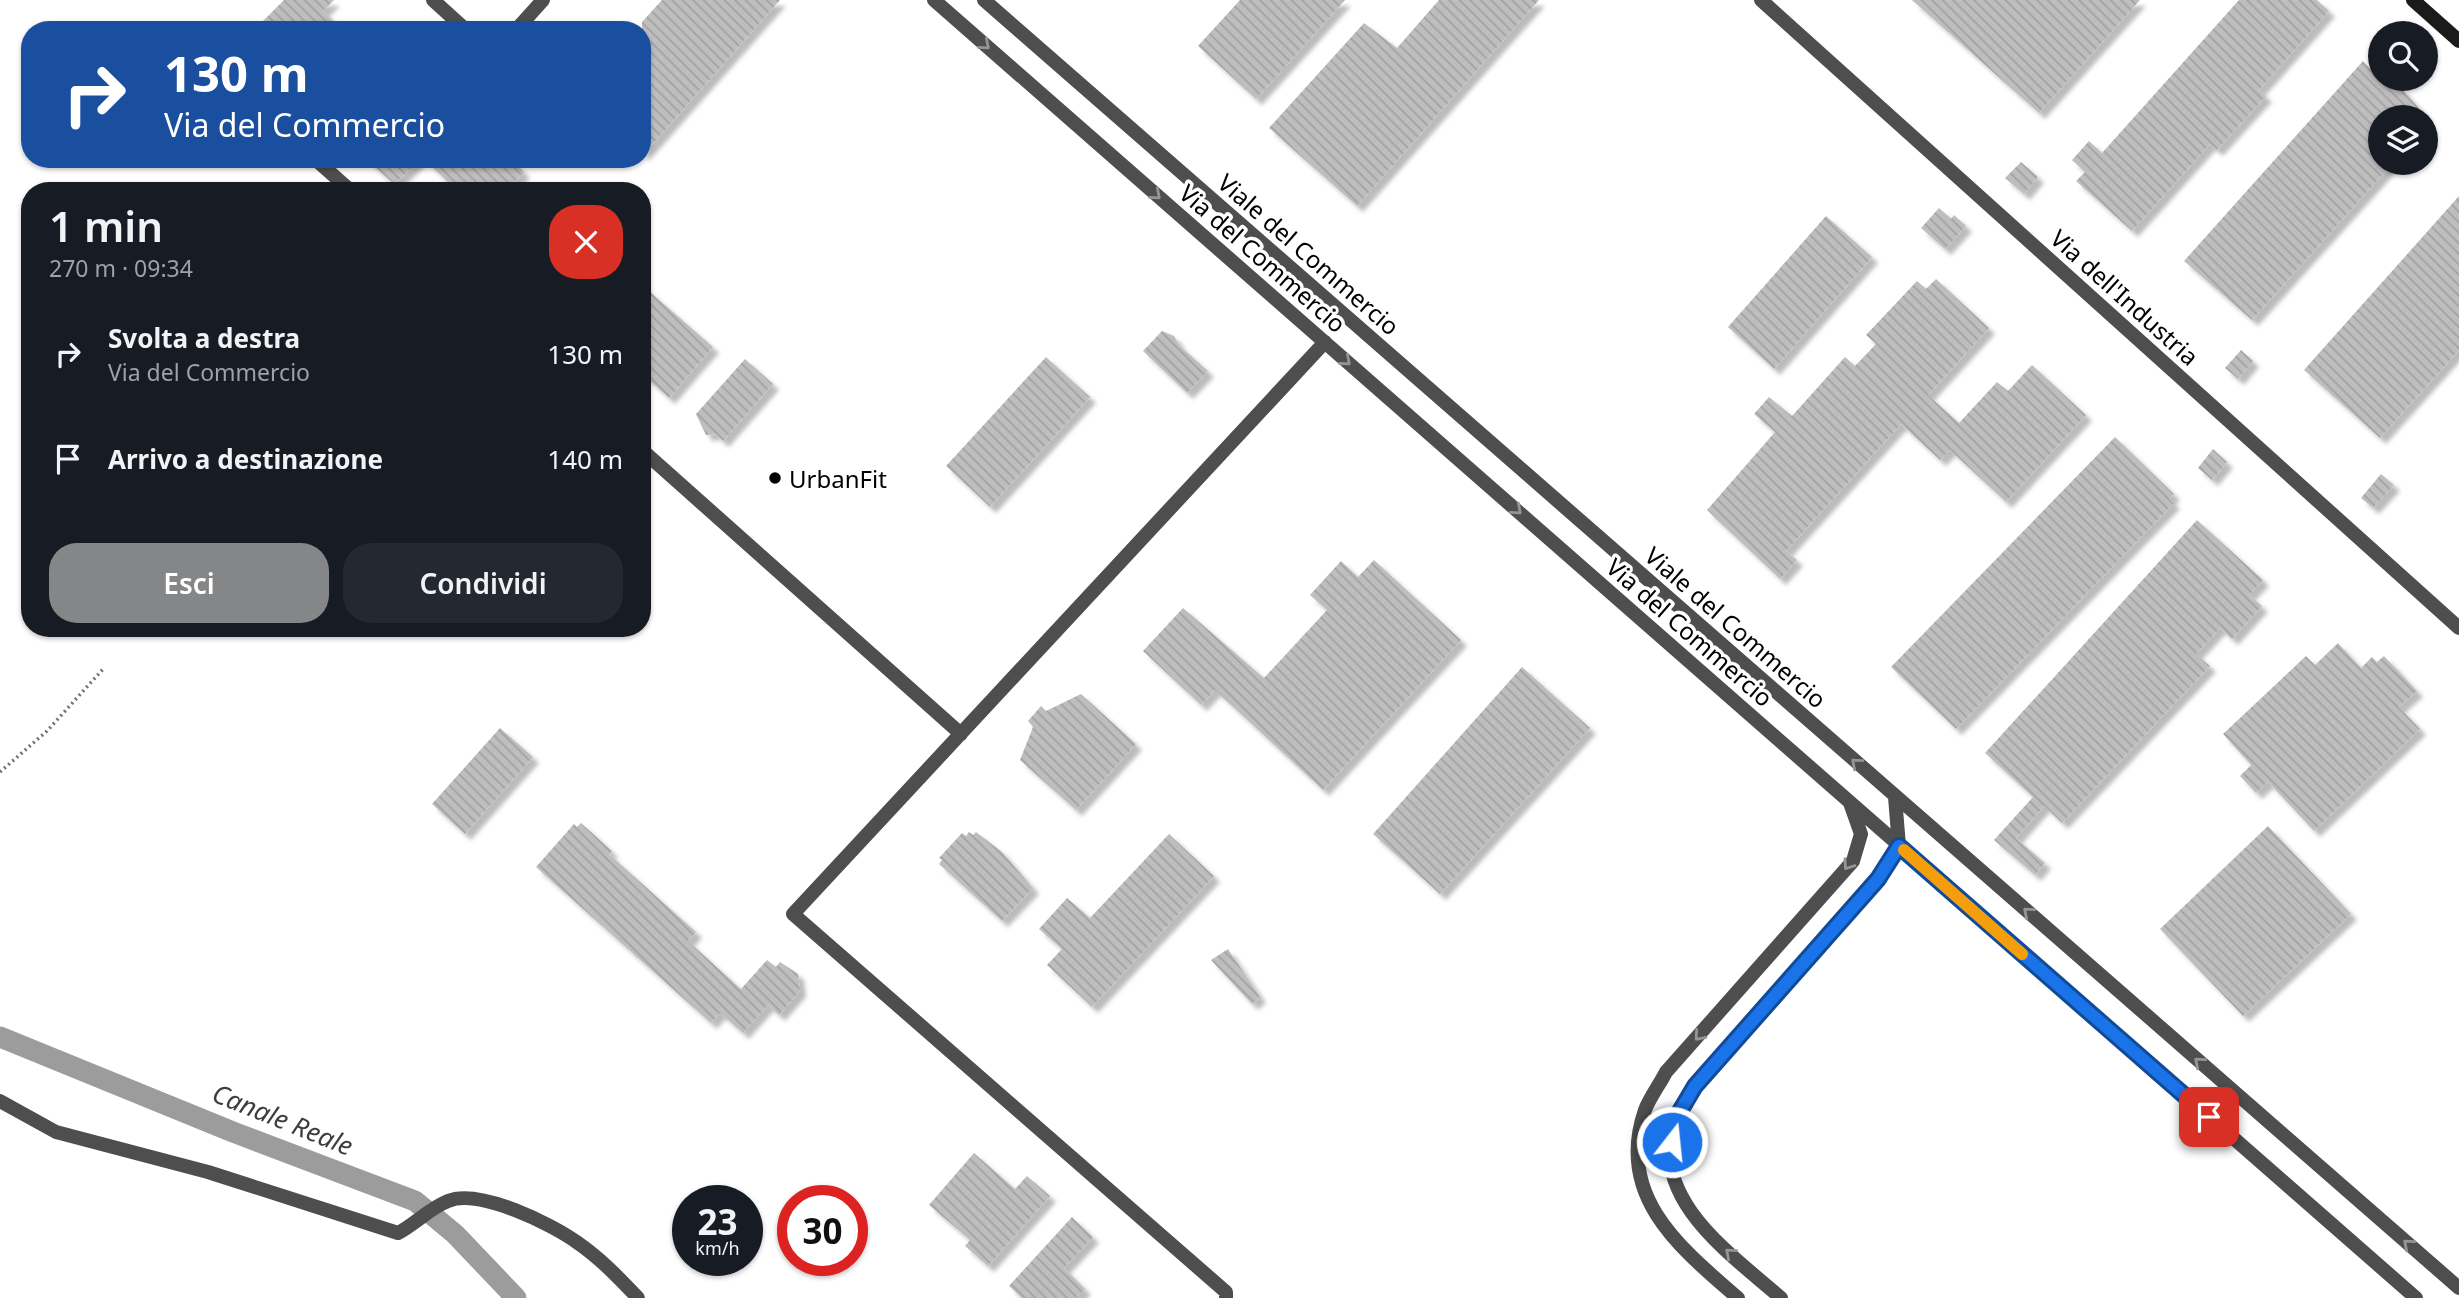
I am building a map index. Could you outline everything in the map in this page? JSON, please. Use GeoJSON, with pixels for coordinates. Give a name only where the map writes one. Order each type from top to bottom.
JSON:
{"type":"FeatureCollection","features":[{"type":"Feature","properties":{"kind":"street"},"geometry":{"type":"LineString","coordinates":[[433,0],[456,21]]}},
{"type":"Feature","properties":{"kind":"street"},"geometry":{"type":"LineString","coordinates":[[524,21],[543,0]]}},
{"type":"Feature","properties":{"kind":"street","name":"Via del Commercio"},"geometry":{"type":"LineString","coordinates":[[934,0],[2416,1298]]}},
{"type":"Feature","properties":{"kind":"street","name":"Viale del Commercio"},"geometry":{"type":"LineString","coordinates":[[984,0],[2459,1288]]}},
{"type":"Feature","properties":{"kind":"street","name":"Via dell'Industria"},"geometry":{"type":"LineString","coordinates":[[1761,0],[2459,628]]}},
{"type":"Feature","properties":{"kind":"street"},"geometry":{"type":"LineString","coordinates":[[2413,0],[2459,41]]}},
{"type":"Feature","properties":{"kind":"street"},"geometry":{"type":"LineString","coordinates":[[325,168],[341,182]]}},
{"type":"Feature","properties":{"kind":"street"},"geometry":{"type":"LineString","coordinates":[[1226,1298],[1226,1292],[793,914],[1325,342]]}},
{"type":"Feature","properties":{"kind":"street"},"geometry":{"type":"LineString","coordinates":[[651,458],[961,734]]}},
{"type":"Feature","properties":{"kind":"street"},"geometry":{"type":"LineString","coordinates":[[1781,1298],[1718,1243],[1681,1200],[1670,1161],[1673,1123],[1695,1086],[1878,879],[1899,846],[1895,797]]}},
{"type":"Feature","properties":{"kind":"street"},"geometry":{"type":"LineString","coordinates":[[1738,1298],[1668,1233],[1647,1201],[1636,1154],[1646,1110],[1666,1072],[1853,861],[1861,834],[1850,802]]}},
{"type":"Feature","properties":{"kind":"street"},"geometry":{"type":"LineString","coordinates":[[0,1101],[56,1132],[208,1172],[398,1233],[449,1201],[482,1199],[523,1214],[577,1242],[611,1268],[638,1298]]}},
{"type":"Feature","properties":{"kind":"path"},"geometry":{"type":"LineString","coordinates":[[0,772],[47,730],[104,668]]}},
{"type":"Feature","properties":{"kind":"building"},"geometry":{"type":"Polygon","coordinates":[[[284,0],[334,0],[323,11],[333,21],[263,21],[284,0]]]}},
{"type":"Feature","properties":{"kind":"building"},"geometry":{"type":"Polygon","coordinates":[[[662,0],[780,0],[651,146],[651,21],[643,21],[662,0]]]}},
{"type":"Feature","properties":{"kind":"building"},"geometry":{"type":"Polygon","coordinates":[[[1240,0],[1345,0],[1256,99],[1198,46],[1240,0]]]}},
{"type":"Feature","properties":{"kind":"building"},"geometry":{"type":"Polygon","coordinates":[[[1439,0],[1539,0],[1357,206],[1269,128],[1364,23],[1397,48],[1439,0]]]}},
{"type":"Feature","properties":{"kind":"building"},"geometry":{"type":"Polygon","coordinates":[[[1912,0],[2140,0],[2039,113],[1912,0]]]}},
{"type":"Feature","properties":{"kind":"building"},"geometry":{"type":"Polygon","coordinates":[[[2239,0],[2317,0],[2329,11],[2259,90],[2266,96],[2217,150],[2210,144],[2132,231],[2076,181],[2085,172],[2072,160],[2089,141],[2102,153],[2239,0]]]}},
{"type":"Feature","properties":{"kind":"building"},"geometry":{"type":"Polygon","coordinates":[[[2363,61],[2368,66],[2368,91],[2404,91],[2416,105],[2368,105],[2368,175],[2382,175],[2252,320],[2184,261],[2363,61]]]}},
{"type":"Feature","properties":{"kind":"building"},"geometry":{"type":"Polygon","coordinates":[[[2021,162],[2038,177],[2024,194],[2005,178],[2021,162]]]}},
{"type":"Feature","properties":{"kind":"building"},"geometry":{"type":"Polygon","coordinates":[[[376,168],[411,168],[396,182],[392,182],[376,168]]]}},
{"type":"Feature","properties":{"kind":"building"},"geometry":{"type":"Polygon","coordinates":[[[433,168],[520,168],[524,172],[515,182],[448,182],[433,168]]]}},
{"type":"Feature","properties":{"kind":"building"},"geometry":{"type":"Polygon","coordinates":[[[2459,196],[2459,350],[2380,438],[2304,370],[2459,196]]]}},
{"type":"Feature","properties":{"kind":"building"},"geometry":{"type":"Polygon","coordinates":[[[1939,208],[1951,219],[1954,215],[1966,226],[1945,249],[1921,228],[1939,208]]]}},
{"type":"Feature","properties":{"kind":"building"},"geometry":{"type":"Polygon","coordinates":[[[1826,216],[1872,257],[1774,369],[1728,327],[1826,216]]]}},
{"type":"Feature","properties":{"kind":"building"},"geometry":{"type":"Polygon","coordinates":[[[1936,279],[1989,328],[1928,395],[1959,423],[1997,382],[2008,391],[2032,365],[2086,415],[2006,502],[1950,450],[1940,460],[1901,424],[1786,551],[1797,560],[1780,579],[1707,510],[1775,432],[1754,414],[1769,397],[1792,416],[1845,357],[1855,366],[1876,344],[1866,335],[1917,281],[1926,289],[1936,279]]]}},
{"type":"Feature","properties":{"kind":"building"},"geometry":{"type":"Polygon","coordinates":[[[651,293],[713,347],[669,398],[651,382],[651,293]]]}},
{"type":"Feature","properties":{"kind":"building"},"geometry":{"type":"Polygon","coordinates":[[[1162,331],[1174,336],[1180,346],[1208,371],[1187,393],[1143,351],[1162,331]]]}},
{"type":"Feature","properties":{"kind":"building"},"geometry":{"type":"Polygon","coordinates":[[[2241,350],[2253,361],[2238,379],[2225,368],[2241,350]]]}},
{"type":"Feature","properties":{"kind":"building"},"geometry":{"type":"Polygon","coordinates":[[[1046,357],[1090,397],[990,507],[946,466],[1046,357]]]}},
{"type":"Feature","properties":{"kind":"building"},"geometry":{"type":"Polygon","coordinates":[[[745,359],[773,384],[723,441],[715,434],[706,435],[696,414],[745,359]]]}},
{"type":"Feature","properties":{"kind":"building"},"geometry":{"type":"Polygon","coordinates":[[[2115,437],[2174,494],[2169,499],[2174,503],[1956,729],[1891,667],[2115,437]]]}},
{"type":"Feature","properties":{"kind":"building"},"geometry":{"type":"Polygon","coordinates":[[[2213,449],[2227,462],[2212,480],[2198,468],[2213,449]]]}},
{"type":"Feature","properties":{"kind":"building"},"geometry":{"type":"Polygon","coordinates":[[[2381,474],[2394,485],[2373,508],[2361,498],[2381,474]]]}},
{"type":"Feature","properties":{"kind":"building"},"geometry":{"type":"Polygon","coordinates":[[[2197,520],[2263,580],[2249,595],[2262,606],[2232,639],[2220,628],[2196,654],[2210,666],[2062,823],[2044,806],[2016,838],[2045,863],[2035,875],[1994,840],[2033,797],[1985,753],[2197,520]]]}},
{"type":"Feature","properties":{"kind":"building"},"geometry":{"type":"Polygon","coordinates":[[[1374,560],[1461,640],[1323,790],[1215,690],[1201,705],[1143,651],[1183,608],[1264,678],[1327,610],[1310,595],[1341,561],[1358,577],[1374,560]]]}},
{"type":"Feature","properties":{"kind":"building"},"geometry":{"type":"Polygon","coordinates":[[[2338,643],[2361,668],[2372,657],[2377,662],[2384,656],[2417,691],[2399,707],[2420,729],[2314,831],[2268,782],[2256,793],[2240,776],[2251,765],[2223,734],[2306,656],[2315,665],[2338,643]]]}},
{"type":"Feature","properties":{"kind":"building"},"geometry":{"type":"Polygon","coordinates":[[[1522,667],[1590,728],[1440,894],[1373,834],[1522,667]]]}},
{"type":"Feature","properties":{"kind":"building"},"geometry":{"type":"Polygon","coordinates":[[[1081,694],[1136,744],[1076,810],[1020,760],[1033,727],[1028,721],[1041,706],[1046,711],[1081,694]]]}},
{"type":"Feature","properties":{"kind":"building"},"geometry":{"type":"Polygon","coordinates":[[[500,728],[533,757],[465,834],[432,804],[500,728]]]}},
{"type":"Feature","properties":{"kind":"building"},"geometry":{"type":"Polygon","coordinates":[[[581,823],[612,851],[609,854],[696,932],[688,941],[741,989],[767,960],[776,967],[780,962],[798,974],[800,991],[779,1015],[768,1005],[743,1033],[720,1013],[711,1023],[536,867],[574,824],[577,827],[581,823]]]}},
{"type":"Feature","properties":{"kind":"building"},"geometry":{"type":"Polygon","coordinates":[[[2268,826],[2351,914],[2243,1016],[2160,929],[2268,826]]]}},
{"type":"Feature","properties":{"kind":"building"},"geometry":{"type":"Polygon","coordinates":[[[969,832],[973,835],[976,832],[1002,852],[1033,888],[1002,921],[939,864],[942,860],[939,858],[962,833],[966,836],[969,832]]]}},
{"type":"Feature","properties":{"kind":"building"},"geometry":{"type":"Polygon","coordinates":[[[1169,834],[1214,876],[1092,1007],[1047,965],[1062,949],[1039,929],[1067,898],[1090,918],[1169,834]]]}},
{"type":"Feature","properties":{"kind":"building"},"geometry":{"type":"Polygon","coordinates":[[[1228,949],[1260,997],[1252,1004],[1211,960],[1228,949]]]}},
{"type":"Feature","properties":{"kind":"building"},"geometry":{"type":"Polygon","coordinates":[[[974,1153],[1015,1189],[1027,1176],[1050,1196],[988,1266],[965,1246],[970,1240],[929,1205],[974,1153]]]}},
{"type":"Feature","properties":{"kind":"building"},"geometry":{"type":"Polygon","coordinates":[[[1072,1217],[1093,1237],[1064,1268],[1085,1289],[1076,1298],[1022,1298],[1009,1286],[1072,1217]]]}},
{"type":"Feature","properties":{"kind":"waterway","name":"Canale Reale"},"geometry":{"type":"LineString","coordinates":[[0,1037],[233,1132],[415,1201],[455,1234],[516,1298]]}},
{"type":"Feature","properties":{"kind":"slow traffic"},"geometry":{"type":"LineString","coordinates":[[1904,850],[2022,954]]}},
{"type":"Feature","properties":{"kind":"place","name":"UrbanFit"},"geometry":{"type":"Point","coordinates":[775,478]}},
{"type":"Feature","properties":{"kind":"route"},"geometry":{"type":"LineString","coordinates":[[1672,1142],[1673,1123],[1695,1086],[1878,879],[1899,846],[2209,1117]]}}]}
